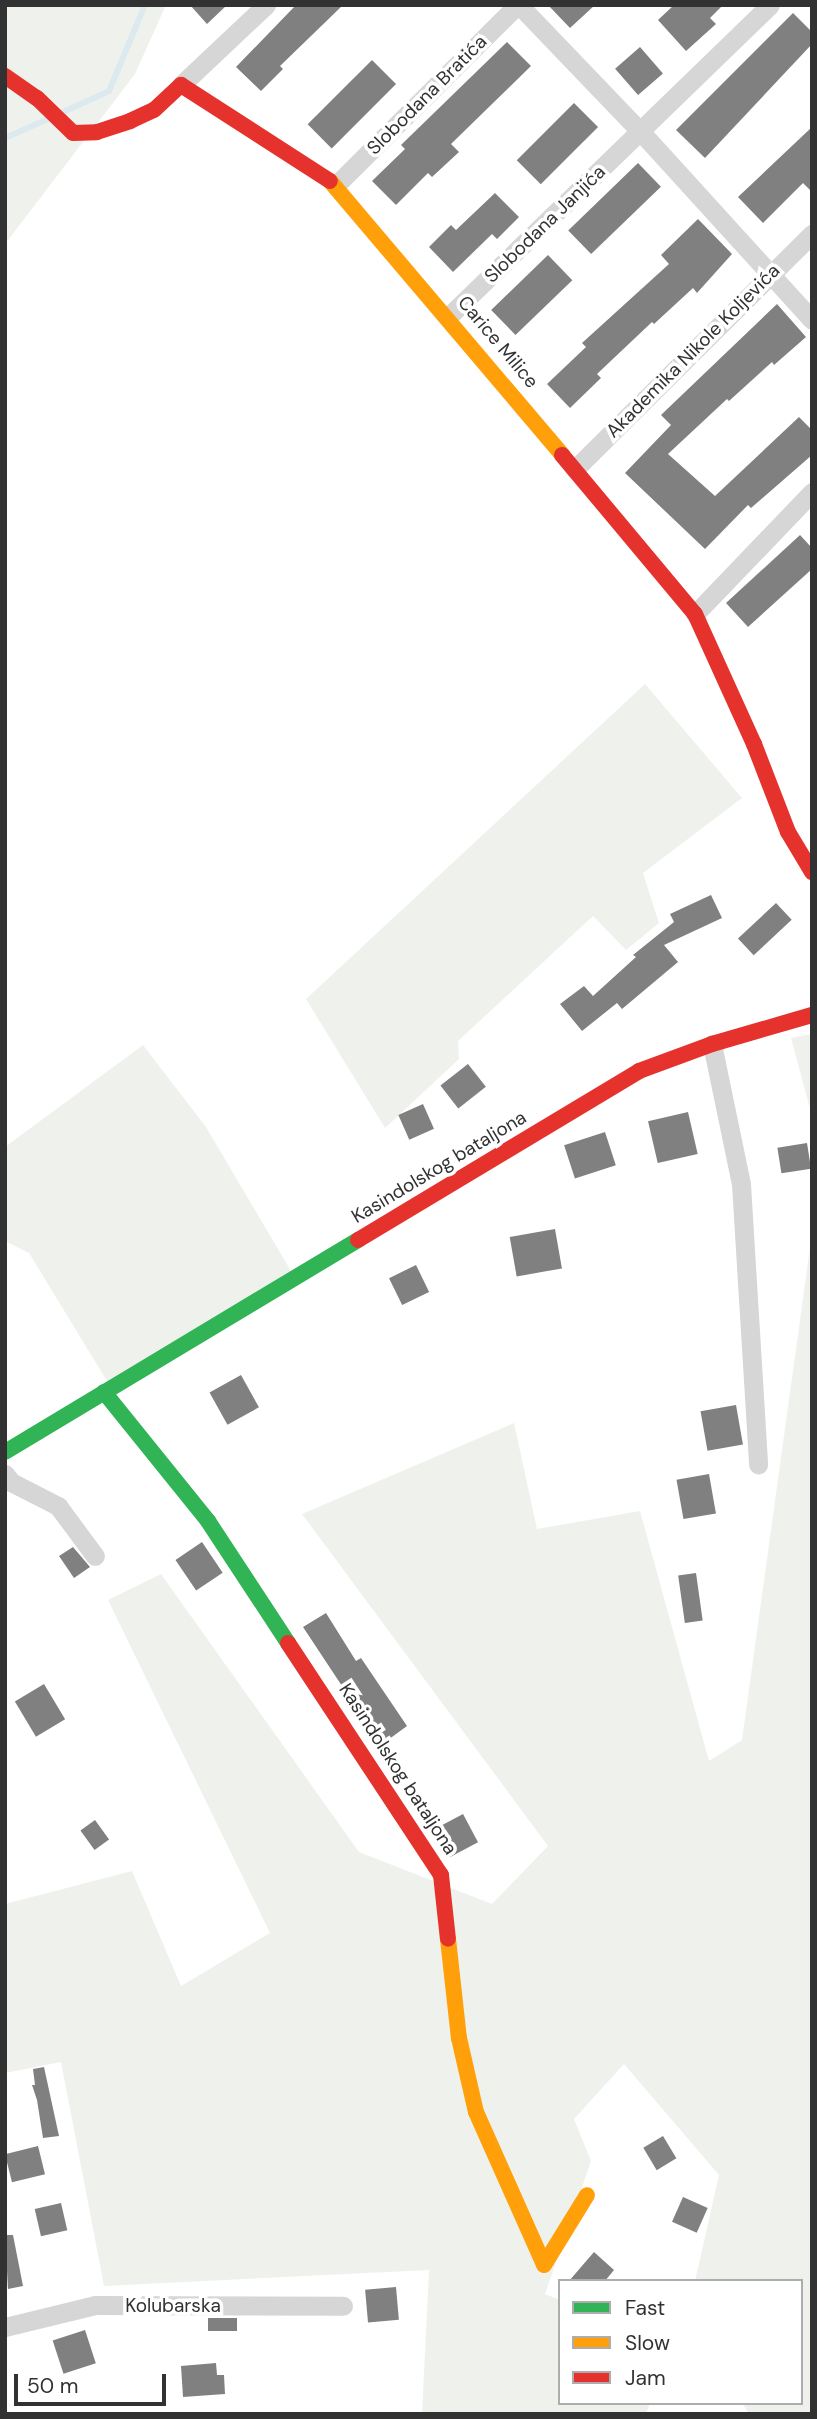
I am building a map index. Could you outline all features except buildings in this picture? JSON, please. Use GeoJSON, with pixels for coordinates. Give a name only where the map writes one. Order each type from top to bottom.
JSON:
{"type":"FeatureCollection","features":[{"type":"Feature","properties":{"kind":"street"},"geometry":{"type":"LineString","coordinates":[[8,82],[37,98],[73,133],[97,132],[154,110],[266,5]]}},
{"type":"Feature","properties":{"kind":"street"},"geometry":{"type":"LineString","coordinates":[[518,5],[641,132],[812,320]]}},
{"type":"Feature","properties":{"kind":"street","name":"Slobodana Bratića"},"geometry":{"type":"LineString","coordinates":[[336,185],[518,5]]}},
{"type":"Feature","properties":{"kind":"street","name":"Slobodana Janjića"},"geometry":{"type":"LineString","coordinates":[[449,316],[770,5]]}},
{"type":"Feature","properties":{"kind":"street","name":"Carice Milice"},"geometry":{"type":"LineString","coordinates":[[181,85],[336,185],[449,316],[695,614],[754,744],[788,832],[812,872]]}},
{"type":"Feature","properties":{"kind":"street","name":"Akademika Nikole Koljevića"},"geometry":{"type":"LineString","coordinates":[[575,469],[812,234]]}},
{"type":"Feature","properties":{"kind":"street"},"geometry":{"type":"LineString","coordinates":[[695,614],[808,504]]}},
{"type":"Feature","properties":{"kind":"street","name":"Kasindolskog bataljona"},"geometry":{"type":"LineString","coordinates":[[5,1452],[639,1071],[712,1044],[812,1015]]}},
{"type":"Feature","properties":{"kind":"street"},"geometry":{"type":"LineString","coordinates":[[712,1044],[741,1184],[758,1464]]}},
{"type":"Feature","properties":{"kind":"street","name":"Kasindolskog bataljona"},"geometry":{"type":"LineString","coordinates":[[104,1392],[208,1521],[441,1875],[459,2038],[476,2112],[544,2265],[587,2195]]}},
{"type":"Feature","properties":{"kind":"street"},"geometry":{"type":"LineString","coordinates":[[5,1475],[11,1482],[58,1506],[95,1556]]}},
{"type":"Feature","properties":{"kind":"street","name":"Kolubarska"},"geometry":{"type":"LineString","coordinates":[[5,2327],[95,2305],[343,2306]]}},
{"type":"Feature","properties":{"kind":"shaded area"},"geometry":{"type":"Polygon","coordinates":[[[5,5],[166,5],[135,74],[5,244],[5,5]]]}},
{"type":"Feature","properties":{"kind":"shaded area"},"geometry":{"type":"Polygon","coordinates":[[[645,684],[742,798],[643,873],[659,923],[626,950],[593,916],[458,1041],[459,1059],[385,1128],[306,999],[645,684]]]}},
{"type":"Feature","properties":{"kind":"shaded area"},"geometry":{"type":"Polygon","coordinates":[[[812,1034],[812,1116],[791,1038],[812,1034]]]}},
{"type":"Feature","properties":{"kind":"shaded area"},"geometry":{"type":"Polygon","coordinates":[[[143,1045],[206,1127],[291,1271],[107,1381],[29,1253],[5,1241],[5,1147],[143,1045]]]}},
{"type":"Feature","properties":{"kind":"shaded area"},"geometry":{"type":"Polygon","coordinates":[[[812,1233],[812,2414],[749,2414],[743,2405],[803,2405],[803,2279],[695,2279],[719,2175],[624,2064],[574,2119],[591,2161],[545,2294],[558,2299],[558,2405],[649,2405],[646,2414],[422,2414],[429,2270],[104,2286],[61,2062],[5,2073],[5,1904],[132,1871],[181,1986],[270,1933],[108,1600],[161,1574],[359,1852],[492,1904],[548,1846],[302,1514],[514,1423],[537,1529],[640,1511],[709,1761],[742,1740],[812,1233]]]}},
{"type":"Feature","properties":{"kind":"waterway"},"geometry":{"type":"LineString","coordinates":[[61,113],[109,91],[145,5]]}},
{"type":"Feature","properties":{"kind":"waterway"},"geometry":{"type":"LineString","coordinates":[[5,138],[48,119]]}},
{"type":"Feature","properties":{"kind":"traffic: fast"},"geometry":{"type":"LineString","coordinates":[[5,1452],[358,1240]]}},
{"type":"Feature","properties":{"kind":"traffic: fast"},"geometry":{"type":"LineString","coordinates":[[104,1392],[208,1521],[288,1643]]}},
{"type":"Feature","properties":{"kind":"traffic: slow"},"geometry":{"type":"LineString","coordinates":[[330,181],[562,455]]}},
{"type":"Feature","properties":{"kind":"traffic: slow"},"geometry":{"type":"LineString","coordinates":[[448,1939],[459,2038],[476,2112],[544,2265],[587,2195]]}},
{"type":"Feature","properties":{"kind":"traffic: jam"},"geometry":{"type":"LineString","coordinates":[[5,76],[37,98],[73,133],[97,132],[130,121],[154,110],[181,85],[330,181]]}},
{"type":"Feature","properties":{"kind":"traffic: jam"},"geometry":{"type":"LineString","coordinates":[[562,455],[695,614],[754,744],[788,832],[812,872]]}},
{"type":"Feature","properties":{"kind":"traffic: jam"},"geometry":{"type":"LineString","coordinates":[[358,1240],[639,1071],[712,1044],[812,1015]]}},
{"type":"Feature","properties":{"kind":"traffic: jam"},"geometry":{"type":"LineString","coordinates":[[288,1643],[441,1875],[448,1939]]}}]}
